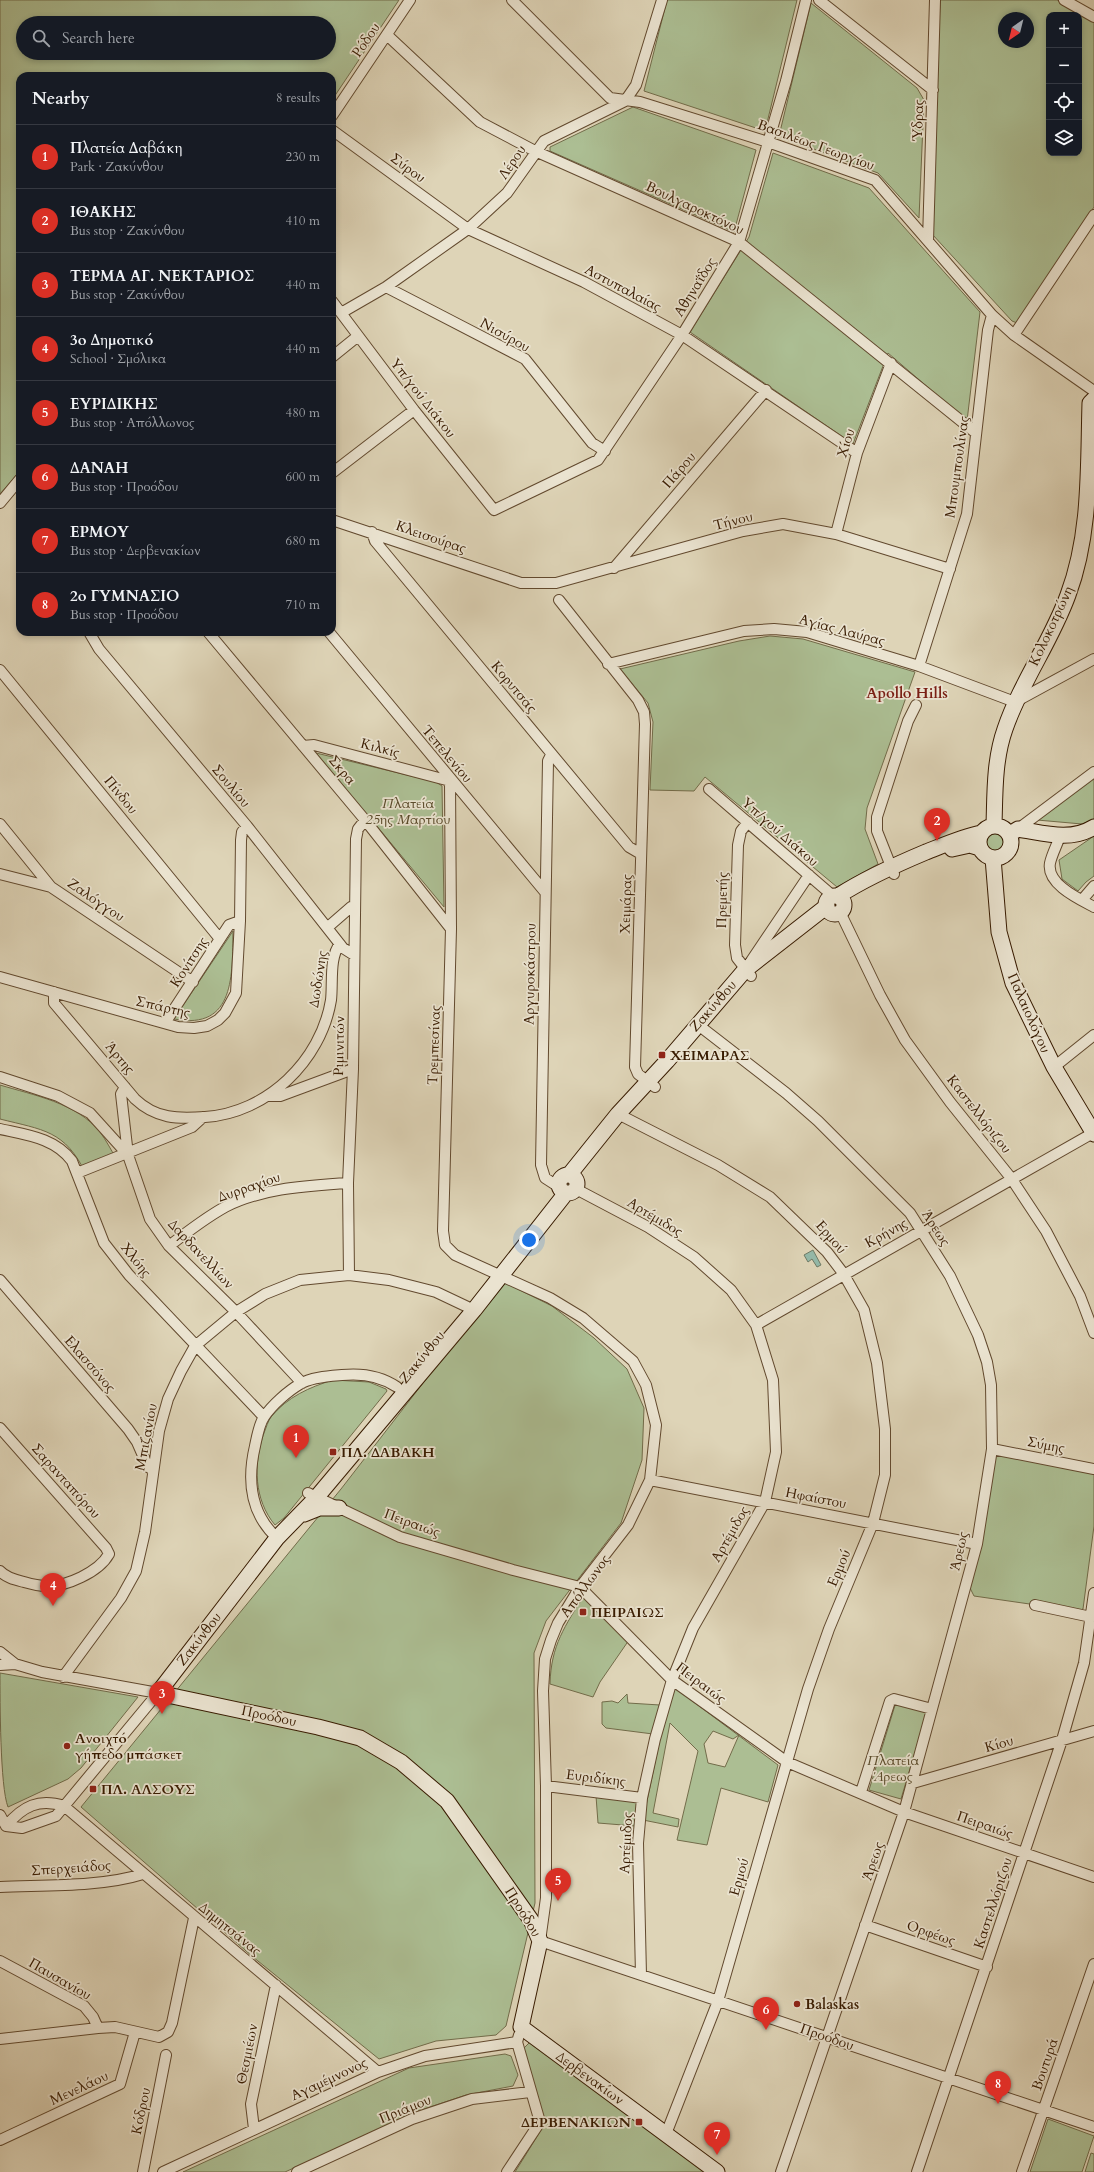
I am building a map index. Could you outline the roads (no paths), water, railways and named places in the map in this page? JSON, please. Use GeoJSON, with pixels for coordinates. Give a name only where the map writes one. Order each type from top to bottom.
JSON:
{"type":"FeatureCollection","features":[{"type":"Feature","properties":{"kind":"street","name":"Ρόδου"},"geometry":{"type":"LineString","coordinates":[[336,110],[410,0]]}},
{"type":"Feature","properties":{"kind":"street","name":"Βασιλέως Γεωργίου"},"geometry":{"type":"LineString","coordinates":[[512,0],[610,98],[640,102],[768,142],[875,180],[992,315],[1014,335],[1094,391]]}},
{"type":"Feature","properties":{"kind":"street","name":"Λέρου"},"geometry":{"type":"LineString","coordinates":[[341,313],[386,287],[468,229],[507,193],[535,151],[544,141],[625,101],[636,85],[662,0]]}},
{"type":"Feature","properties":{"kind":"street","name":"Αθηναΐδος"},"geometry":{"type":"LineString","coordinates":[[494,510],[598,460],[682,335],[739,242],[786,81],[806,0]]}},
{"type":"Feature","properties":{"kind":"street"},"geometry":{"type":"LineString","coordinates":[[819,0],[932,90]]}},
{"type":"Feature","properties":{"kind":"street","name":"Ύδρας"},"geometry":{"type":"LineString","coordinates":[[928,241],[935,0]]}},
{"type":"Feature","properties":{"kind":"street"},"geometry":{"type":"LineString","coordinates":[[1064,0],[1094,16]]}},
{"type":"Feature","properties":{"kind":"street","name":"Βουλγαροκτόνου"},"geometry":{"type":"LineString","coordinates":[[386,35],[480,122],[535,151],[739,242],[976,433]]}},
{"type":"Feature","properties":{"kind":"street","name":"Σύρου"},"geometry":{"type":"LineString","coordinates":[[336,133],[468,229]]}},
{"type":"Feature","properties":{"kind":"street"},"geometry":{"type":"LineString","coordinates":[[1014,335],[1094,215]]}},
{"type":"Feature","properties":{"kind":"street","name":"Αστυπαλαίας"},"geometry":{"type":"LineString","coordinates":[[468,229],[584,282],[682,335],[766,390],[857,453]]}},
{"type":"Feature","properties":{"kind":"street","name":"Νισύρου"},"geometry":{"type":"LineString","coordinates":[[386,287],[525,360],[592,443],[605,451]]}},
{"type":"Feature","properties":{"kind":"street","name":"Υπ/γού Διάκου"},"geometry":{"type":"LineString","coordinates":[[336,306],[414,410],[494,510]]}},
{"type":"Feature","properties":{"kind":"street","name":"Μπουμπουλίνας"},"geometry":{"type":"LineString","coordinates":[[919,666],[967,514],[988,330],[992,315]]}},
{"type":"Feature","properties":{"kind":"street"},"geometry":{"type":"LineString","coordinates":[[336,354],[358,336]]}},
{"type":"Feature","properties":{"kind":"street","name":"Χίου"},"geometry":{"type":"LineString","coordinates":[[836,534],[857,453],[891,363]]}},
{"type":"Feature","properties":{"kind":"street","name":"Πάρου"},"geometry":{"type":"LineString","coordinates":[[614,568],[766,390]]}},
{"type":"Feature","properties":{"kind":"street","name":"Κολοκοτρώνη"},"geometry":{"type":"LineString","coordinates":[[994,825],[996,769],[1004,731],[1015,702],[1050,636],[1068,595],[1090,524],[1090,403],[1094,399]]}},
{"type":"Feature","properties":{"kind":"street"},"geometry":{"type":"LineString","coordinates":[[336,470],[414,410]]}},
{"type":"Feature","properties":{"kind":"street"},"geometry":{"type":"LineString","coordinates":[[0,503],[16,485]]}},
{"type":"Feature","properties":{"kind":"street","name":"Κλεισούρας"},"geometry":{"type":"LineString","coordinates":[[336,521],[521,583]]}},
{"type":"Feature","properties":{"kind":"street","name":"Τήνου"},"geometry":{"type":"LineString","coordinates":[[521,583],[556,583],[744,531],[782,524],[836,534],[950,569]]}},
{"type":"Feature","properties":{"kind":"street","name":"Κορυτσάς"},"geometry":{"type":"LineString","coordinates":[[372,532],[375,541],[551,755],[629,846],[641,854]]}},
{"type":"Feature","properties":{"kind":"street"},"geometry":{"type":"LineString","coordinates":[[559,600],[608,664]]}},
{"type":"Feature","properties":{"kind":"street","name":"Αγίας Λαύρας"},"geometry":{"type":"LineString","coordinates":[[608,664],[744,632],[774,629],[807,632],[919,666],[1015,702]]}},
{"type":"Feature","properties":{"kind":"street","name":"Σουλίου"},"geometry":{"type":"LineString","coordinates":[[92,636],[104,655],[247,826],[340,944],[347,952],[354,955]]}},
{"type":"Feature","properties":{"kind":"street","name":"Σκρα"},"geometry":{"type":"LineString","coordinates":[[211,636],[365,820],[451,929]]}},
{"type":"Feature","properties":{"kind":"street","name":"Τεπελενίου"},"geometry":{"type":"LineString","coordinates":[[332,636],[450,780],[545,892]]}},
{"type":"Feature","properties":{"kind":"street"},"geometry":{"type":"LineString","coordinates":[[1015,702],[1094,659]]}},
{"type":"Feature","properties":{"kind":"street","name":"Χειμάρας"},"geometry":{"type":"LineString","coordinates":[[608,664],[638,700],[644,712],[645,724],[635,1067],[638,1074],[651,1085]]}},
{"type":"Feature","properties":{"kind":"street","name":"Πίνδου"},"geometry":{"type":"LineString","coordinates":[[0,670],[220,939]]}},
{"type":"Feature","properties":{"kind":"street"},"geometry":{"type":"LineString","coordinates":[[893,870],[877,831],[877,817],[908,720],[916,705]]}},
{"type":"Feature","properties":{"kind":"street","name":"Κιλκίς"},"geometry":{"type":"LineString","coordinates":[[303,746],[314,744],[450,780]]}},
{"type":"Feature","properties":{"kind":"street","name":"Αργυροκάστρου"},"geometry":{"type":"LineString","coordinates":[[551,755],[548,761],[541,1165],[545,1178],[569,1185]]}},
{"type":"Feature","properties":{"kind":"street"},"geometry":{"type":"LineString","coordinates":[[1094,772],[1014,831],[1010,849],[1002,856],[994,858],[987,856],[980,841],[984,829],[994,825],[1014,831],[1060,836],[1071,836],[1087,831],[1094,826]]}},
{"type":"Feature","properties":{"kind":"street","name":"Τρεμπεσίνας"},"geometry":{"type":"LineString","coordinates":[[450,780],[451,929],[443,1231],[445,1245],[455,1255],[497,1274]]}},
{"type":"Feature","properties":{"kind":"street","name":"Υπ/γού Διάκου"},"geometry":{"type":"LineString","coordinates":[[709,789],[809,875],[835,905]]}},
{"type":"Feature","properties":{"kind":"street","name":"Ριμινιτών"},"geometry":{"type":"LineString","coordinates":[[349,1276],[348,1183],[353,1069],[356,839],[358,829],[365,820]]}},
{"type":"Feature","properties":{"kind":"street","name":"Πρεμετής"},"geometry":{"type":"LineString","coordinates":[[748,822],[741,832],[738,844],[735,945],[737,958],[748,973]]}},
{"type":"Feature","properties":{"kind":"street","name":"Ζαλόγγου"},"geometry":{"type":"LineString","coordinates":[[0,824],[51,887],[193,982]]}},
{"type":"Feature","properties":{"kind":"street","name":"Σπάρτης"},"geometry":{"type":"LineString","coordinates":[[0,977],[178,1027],[194,1028],[207,1026],[218,1020],[225,1013],[236,993],[240,921],[241,840],[242,832],[247,826]]}},
{"type":"Feature","properties":{"kind":"street","name":"Ζακύνθου"},"geometry":{"type":"LineString","coordinates":[[282,1533],[303,1514],[312,1496],[397,1387],[497,1274],[623,1116],[748,973],[835,905],[860,892],[893,870],[964,836],[980,841]]}},
{"type":"Feature","properties":{"kind":"street"},"geometry":{"type":"LineString","coordinates":[[1060,836],[1050,864],[1050,874],[1060,885],[1094,907]]}},
{"type":"Feature","properties":{"kind":"street","name":"Παλαιολόγου"},"geometry":{"type":"LineString","coordinates":[[994,858],[999,932],[1013,983],[1054,1067],[1094,1133]]}},
{"type":"Feature","properties":{"kind":"street"},"geometry":{"type":"LineString","coordinates":[[0,874],[51,887]]}},
{"type":"Feature","properties":{"kind":"street"},"geometry":{"type":"LineString","coordinates":[[748,973],[809,875]]}},
{"type":"Feature","properties":{"kind":"street"},"geometry":{"type":"LineString","coordinates":[[1082,900],[1094,886]]}},
{"type":"Feature","properties":{"kind":"street","name":"Καστελλόριζου"},"geometry":{"type":"LineString","coordinates":[[835,905],[880,995],[905,1040],[950,1102],[1011,1178],[1046,1231],[1080,1296],[1094,1333]]}},
{"type":"Feature","properties":{"kind":"street"},"geometry":{"type":"LineString","coordinates":[[328,927],[351,907],[355,907]]}},
{"type":"Feature","properties":{"kind":"street","name":"Κονίτσης"},"geometry":{"type":"LineString","coordinates":[[165,1023],[229,926],[240,921]]}},
{"type":"Feature","properties":{"kind":"street","name":"Δωδώνης"},"geometry":{"type":"LineString","coordinates":[[125,1087],[135,1099],[152,1112],[179,1119],[217,1116],[235,1112],[269,1096],[304,1062],[320,1036],[330,1001],[335,951],[340,944]]}},
{"type":"Feature","properties":{"kind":"street","name":"Άρτης"},"geometry":{"type":"LineString","coordinates":[[54,992],[54,1003],[125,1087],[121,1094],[128,1155]]}},
{"type":"Feature","properties":{"kind":"street","name":"Άρεως"},"geometry":{"type":"LineString","coordinates":[[700,1027],[786,1093],[818,1121],[884,1185],[910,1213],[950,1276],[980,1342],[991,1385],[992,1449],[977,1544],[904,1812],[781,2172]]}},
{"type":"Feature","properties":{"kind":"street"},"geometry":{"type":"LineString","coordinates":[[1054,1067],[1094,1036]]}},
{"type":"Feature","properties":{"kind":"street","name":"Δωδώνης"},"geometry":{"type":"LineString","coordinates":[[269,1096],[280,1096],[353,1069]]}},
{"type":"Feature","properties":{"kind":"street","name":"Δαρδανελλίων"},"geometry":{"type":"LineString","coordinates":[[0,1077],[58,1096],[90,1113],[128,1155],[150,1219],[169,1246],[236,1312],[302,1383]]}},
{"type":"Feature","properties":{"kind":"street","name":"Ερμού"},"geometry":{"type":"LineString","coordinates":[[623,1116],[718,1165],[770,1197],[805,1229],[843,1273],[864,1310],[876,1363],[885,1429],[885,1475],[873,1523],[829,1629],[808,1689],[718,2001],[666,2134]]}},
{"type":"Feature","properties":{"kind":"street"},"geometry":{"type":"LineString","coordinates":[[77,1173],[128,1155],[192,1128],[203,1117]]}},
{"type":"Feature","properties":{"kind":"street","name":"Χλόης"},"geometry":{"type":"LineString","coordinates":[[0,1129],[54,1143],[64,1150],[72,1161],[104,1243],[129,1275],[264,1417]]}},
{"type":"Feature","properties":{"kind":"street","name":"Κρήνης"},"geometry":{"type":"LineString","coordinates":[[756,1324],[1011,1178],[1094,1133]]}},
{"type":"Feature","properties":{"kind":"street","name":"Δυρραχίου"},"geometry":{"type":"LineString","coordinates":[[169,1246],[202,1221],[226,1207],[240,1202],[292,1187],[348,1183]]}},
{"type":"Feature","properties":{"kind":"street","name":"Αρτέμιδος"},"geometry":{"type":"LineString","coordinates":[[569,1185],[648,1227],[694,1257],[730,1290],[756,1324],[772,1380],[776,1452],[764,1502],[693,1628],[672,1680],[655,1739],[642,1798],[638,1843],[641,1975]]}},
{"type":"Feature","properties":{"kind":"street","name":"Απόλλωνος"},"geometry":{"type":"LineString","coordinates":[[497,1274],[550,1298],[583,1318],[633,1361],[646,1385],[656,1425],[650,1480],[628,1526],[580,1587],[558,1623],[545,1660],[543,1691],[546,1786],[546,1898],[540,1941],[519,2034]]}},
{"type":"Feature","properties":{"kind":"street","name":"Μπιζανίου"},"geometry":{"type":"LineString","coordinates":[[63,1677],[117,1604],[136,1571],[145,1532],[159,1431],[168,1398],[195,1346],[236,1312],[265,1294],[300,1280],[349,1276],[389,1280],[436,1292],[469,1307]]}},
{"type":"Feature","properties":{"kind":"street","name":"Ελασσόνος"},"geometry":{"type":"LineString","coordinates":[[0,1280],[128,1429],[137,1442],[148,1467],[153,1470]]}},
{"type":"Feature","properties":{"kind":"street","name":"Ζακύνθου"},"geometry":{"type":"LineString","coordinates":[[6,1826],[22,1828],[56,1816],[158,1693],[282,1533],[297,1508],[327,1485],[469,1307]]}},
{"type":"Feature","properties":{"kind":"street"},"geometry":{"type":"LineString","coordinates":[[282,1533],[269,1531],[258,1513],[250,1489],[250,1464],[264,1417],[286,1394],[302,1383],[328,1377],[359,1374],[388,1381],[397,1387]]}},
{"type":"Feature","properties":{"kind":"street","name":"Σαρανταπόρου"},"geometry":{"type":"LineString","coordinates":[[0,1428],[106,1548],[109,1554],[87,1574],[67,1584],[46,1586],[22,1582],[1,1574]]}},
{"type":"Feature","properties":{"kind":"street","name":"Σύμης"},"geometry":{"type":"LineString","coordinates":[[992,1449],[1094,1469]]}},
{"type":"Feature","properties":{"kind":"street","name":"Ηφαίστου"},"geometry":{"type":"LineString","coordinates":[[650,1480],[977,1544]]}},
{"type":"Feature","properties":{"kind":"street"},"geometry":{"type":"LineString","coordinates":[[327,1485],[329,1499],[336,1507]]}},
{"type":"Feature","properties":{"kind":"street","name":"Πειραιώς"},"geometry":{"type":"LineString","coordinates":[[312,1496],[400,1537],[513,1570],[580,1587],[672,1680],[787,1762],[861,1792],[904,1812],[1094,1877]]}},
{"type":"Feature","properties":{"kind":"street"},"geometry":{"type":"LineString","coordinates":[[303,1514],[319,1508],[336,1507]]}},
{"type":"Feature","properties":{"kind":"street","name":"Καστελλόριζου"},"geometry":{"type":"LineString","coordinates":[[917,2172],[950,2079],[1062,1740],[1084,1663],[1094,1593]]}},
{"type":"Feature","properties":{"kind":"street"},"geometry":{"type":"LineString","coordinates":[[1035,1605],[1091,1617]]}},
{"type":"Feature","properties":{"kind":"street"},"geometry":{"type":"LineString","coordinates":[[0,1652],[15,1664]]}},
{"type":"Feature","properties":{"kind":"street"},"geometry":{"type":"LineString","coordinates":[[0,1666],[15,1664]]}},
{"type":"Feature","properties":{"kind":"street","name":"Προόδου"},"geometry":{"type":"LineString","coordinates":[[15,1664],[63,1677],[158,1693],[318,1727],[360,1738],[401,1762],[447,1801],[531,1920],[540,1941],[1094,2127]]}},
{"type":"Feature","properties":{"kind":"street"},"geometry":{"type":"LineString","coordinates":[[861,1792],[890,1701],[894,1699],[932,1709]]}},
{"type":"Feature","properties":{"kind":"street","name":"Κίου"},"geometry":{"type":"LineString","coordinates":[[912,1783],[1094,1731]]}},
{"type":"Feature","properties":{"kind":"street","name":"Ευριδίκης"},"geometry":{"type":"LineString","coordinates":[[546,1786],[642,1798]]}},
{"type":"Feature","properties":{"kind":"street"},"geometry":{"type":"LineString","coordinates":[[0,1815],[6,1826],[17,1813],[32,1805],[50,1802],[64,1806]]}},
{"type":"Feature","properties":{"kind":"street","name":"Δημητσάνας"},"geometry":{"type":"LineString","coordinates":[[64,1806],[194,1918],[276,1985],[378,2072]]}},
{"type":"Feature","properties":{"kind":"street","name":"Σπερχειάδος"},"geometry":{"type":"LineString","coordinates":[[0,1887],[83,1883],[134,1877],[143,1874]]}},
{"type":"Feature","properties":{"kind":"street"},"geometry":{"type":"LineString","coordinates":[[0,2039],[115,2027],[160,2037],[168,2032],[194,1918]]}},
{"type":"Feature","properties":{"kind":"street","name":"Ορφέως"},"geometry":{"type":"LineString","coordinates":[[865,1925],[987,1967]]}},
{"type":"Feature","properties":{"kind":"street","name":"Παυσανίου"},"geometry":{"type":"LineString","coordinates":[[0,1961],[84,2006],[93,2017],[98,2028]]}},
{"type":"Feature","properties":{"kind":"street","name":"Βουτυρά"},"geometry":{"type":"LineString","coordinates":[[1022,2172],[1094,1964]]}},
{"type":"Feature","properties":{"kind":"street","name":"Θεσμιέων"},"geometry":{"type":"LineString","coordinates":[[254,2129],[251,2104],[276,1985]]}},
{"type":"Feature","properties":{"kind":"street","name":"Μενελάου"},"geometry":{"type":"LineString","coordinates":[[0,2140],[120,2084],[135,2032]]}},
{"type":"Feature","properties":{"kind":"street"},"geometry":{"type":"LineString","coordinates":[[507,2172],[540,2122],[530,2092],[519,2034]]}},
{"type":"Feature","properties":{"kind":"street","name":"Αγαμέμνονος"},"geometry":{"type":"LineString","coordinates":[[163,2172],[378,2072],[425,2056],[519,2034]]}},
{"type":"Feature","properties":{"kind":"street","name":"Δερβενακίων"},"geometry":{"type":"LineString","coordinates":[[519,2034],[666,2134],[717,2172]]}},
{"type":"Feature","properties":{"kind":"street","name":"Κόδρου"},"geometry":{"type":"LineString","coordinates":[[143,2172],[166,2055]]}},
{"type":"Feature","properties":{"kind":"street","name":"Πριάμου"},"geometry":{"type":"LineString","coordinates":[[297,2172],[412,2119],[472,2099],[530,2092]]}},
{"type":"Feature","properties":{"kind":"place","name":"ΙΘΑΚΗΣ"},"geometry":{"type":"Point","coordinates":[937,841]}},
{"type":"Feature","properties":{"kind":"place","name":"ΧΕΙΜΑΡΑΣ"},"geometry":{"type":"Point","coordinates":[662,1055]}},
{"type":"Feature","properties":{"kind":"place","name":"ΠΛ. ΔΑΒΑΚΗ"},"geometry":{"type":"Point","coordinates":[333,1452]}},
{"type":"Feature","properties":{"kind":"place","name":"Πλατεία Δαβάκη"},"geometry":{"type":"Point","coordinates":[296,1458]}},
{"type":"Feature","properties":{"kind":"place","name":"3ο Δημοτικό"},"geometry":{"type":"Point","coordinates":[53,1606]}},
{"type":"Feature","properties":{"kind":"place","name":"ΠΕΙΡΑΙΩΣ"},"geometry":{"type":"Point","coordinates":[583,1612]}},
{"type":"Feature","properties":{"kind":"place","name":"ΤΕΡΜΑ ΑΓ. ΝΕΚΤΑΡΙΟΣ"},"geometry":{"type":"Point","coordinates":[162,1714]}},
{"type":"Feature","properties":{"kind":"place","name":"Ανοιχτό γήπεδο μπάσκετ"},"geometry":{"type":"Point","coordinates":[67,1746]}},
{"type":"Feature","properties":{"kind":"place","name":"ΠΛ. ΑΛΣΟΥΣ"},"geometry":{"type":"Point","coordinates":[93,1789]}},
{"type":"Feature","properties":{"kind":"place","name":"ΕΥΡΙΔΙΚΗΣ"},"geometry":{"type":"Point","coordinates":[558,1901]}},
{"type":"Feature","properties":{"kind":"place","name":"Balaskas"},"geometry":{"type":"Point","coordinates":[797,2004]}},
{"type":"Feature","properties":{"kind":"place","name":"ΔΑΝΑΗ"},"geometry":{"type":"Point","coordinates":[766,2030]}},
{"type":"Feature","properties":{"kind":"place","name":"2ο ΓΥΜΝΑΣΙΟ"},"geometry":{"type":"Point","coordinates":[998,2104]}},
{"type":"Feature","properties":{"kind":"place","name":"ΔΕΡΒΕΝΑΚΙΩΝ"},"geometry":{"type":"Point","coordinates":[639,2122]}},
{"type":"Feature","properties":{"kind":"place","name":"ΕΡΜΟΥ"},"geometry":{"type":"Point","coordinates":[717,2155]}},
{"type":"Feature","properties":{"kind":"district","name":"Apollo Hills"},"geometry":{"type":"Point","coordinates":[907,693]}},
{"type":"Feature","properties":{"kind":"park label","name":"Πλατεία 25ης Μαρτίου"},"geometry":{"type":"Point","coordinates":[408,812]}},
{"type":"Feature","properties":{"kind":"park label","name":"Πλατεία Άρεως"},"geometry":{"type":"Point","coordinates":[893,1768]}}]}
